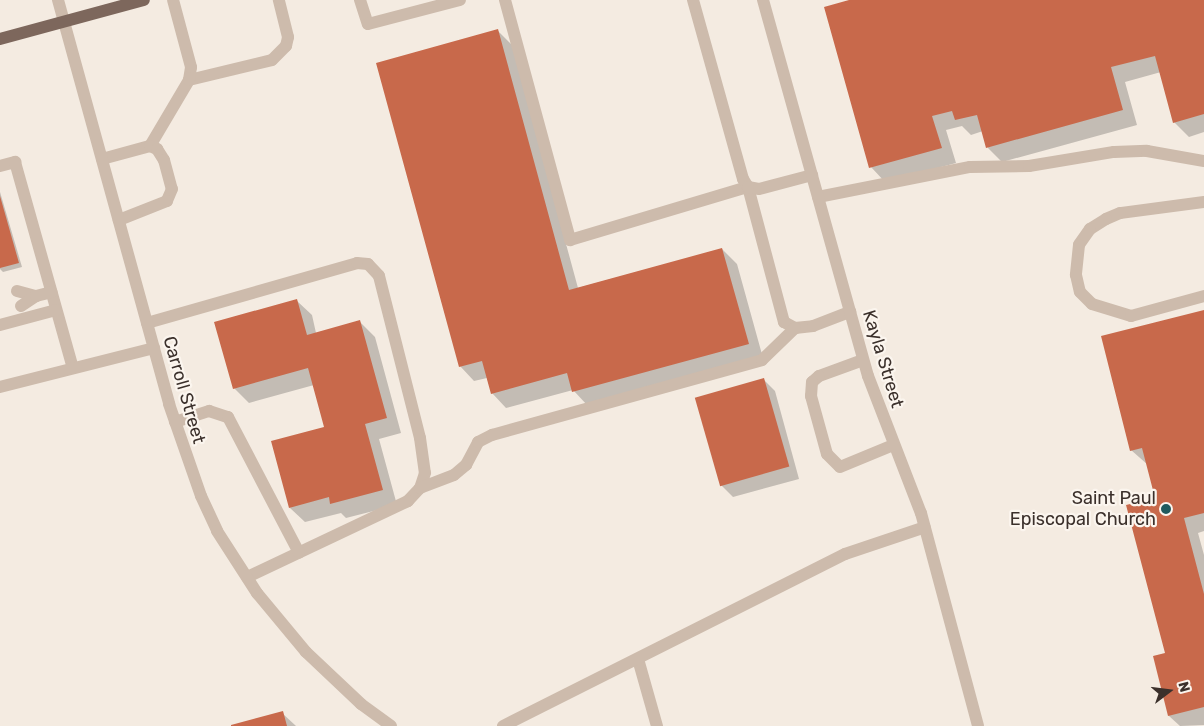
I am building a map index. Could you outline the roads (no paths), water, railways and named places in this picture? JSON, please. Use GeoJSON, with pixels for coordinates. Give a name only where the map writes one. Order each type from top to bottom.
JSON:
{"type":"FeatureCollection","features":[{"type":"Feature","properties":{"kind":"main road"},"geometry":{"type":"LineString","coordinates":[[0,39],[144,0]]}},
{"type":"Feature","properties":{"kind":"street","name":"Carroll Street"},"geometry":{"type":"LineString","coordinates":[[58,0],[175,422],[201,496],[217,531],[247,577],[306,652],[361,704],[391,726]]}},
{"type":"Feature","properties":{"kind":"street"},"geometry":{"type":"LineString","coordinates":[[150,146],[189,80],[191,67],[174,0]]}},
{"type":"Feature","properties":{"kind":"street"},"geometry":{"type":"LineString","coordinates":[[189,80],[272,60],[286,46],[288,37],[279,0]]}},
{"type":"Feature","properties":{"kind":"street"},"geometry":{"type":"LineString","coordinates":[[360,0],[368,24],[460,0]]}},
{"type":"Feature","properties":{"kind":"street"},"geometry":{"type":"LineString","coordinates":[[505,0],[570,240],[748,187],[759,189],[812,175]]}},
{"type":"Feature","properties":{"kind":"street"},"geometry":{"type":"LineString","coordinates":[[693,0],[743,179],[748,187],[784,322],[795,328],[813,326],[850,312]]}},
{"type":"Feature","properties":{"kind":"street","name":"Kayla Street"},"geometry":{"type":"LineString","coordinates":[[763,0],[864,360],[893,445],[925,527],[978,726]]}},
{"type":"Feature","properties":{"kind":"street"},"geometry":{"type":"LineString","coordinates":[[102,160],[150,146],[157,149],[164,160],[172,189],[167,201],[118,220]]}},
{"type":"Feature","properties":{"kind":"street"},"geometry":{"type":"LineString","coordinates":[[818,197],[970,167],[1029,166],[1114,152],[1147,151],[1204,161]]}},
{"type":"Feature","properties":{"kind":"street"},"geometry":{"type":"LineString","coordinates":[[0,166],[16,162],[73,368]]}},
{"type":"Feature","properties":{"kind":"street"},"geometry":{"type":"LineString","coordinates":[[1204,202],[1120,213],[1106,219],[1090,229],[1079,245],[1076,275],[1080,292],[1092,304],[1131,316],[1204,296]]}},
{"type":"Feature","properties":{"kind":"street"},"geometry":{"type":"LineString","coordinates":[[147,323],[357,262],[368,264],[379,276],[420,438],[425,473],[420,488]]}},
{"type":"Feature","properties":{"kind":"street"},"geometry":{"type":"LineString","coordinates":[[16,291],[36,296]]}},
{"type":"Feature","properties":{"kind":"street"},"geometry":{"type":"LineString","coordinates":[[21,306],[36,296],[52,292]]}},
{"type":"Feature","properties":{"kind":"street"},"geometry":{"type":"LineString","coordinates":[[0,325],[56,310]]}},
{"type":"Feature","properties":{"kind":"street"},"geometry":{"type":"LineString","coordinates":[[247,577],[408,500],[420,488],[454,474],[466,465],[478,442],[492,435],[762,360],[795,328]]}},
{"type":"Feature","properties":{"kind":"street"},"geometry":{"type":"LineString","coordinates":[[0,387],[154,348]]}},
{"type":"Feature","properties":{"kind":"street"},"geometry":{"type":"LineString","coordinates":[[864,360],[819,376],[812,382],[811,396],[826,454],[840,467],[893,445]]}},
{"type":"Feature","properties":{"kind":"street"},"geometry":{"type":"LineString","coordinates":[[175,422],[209,411],[228,418],[238,431],[298,553]]}},
{"type":"Feature","properties":{"kind":"street"},"geometry":{"type":"LineString","coordinates":[[503,726],[845,554],[925,527]]}},
{"type":"Feature","properties":{"kind":"street"},"geometry":{"type":"LineString","coordinates":[[638,658],[657,726]]}},
{"type":"Feature","properties":{"kind":"place","name":"Saint Paul Episcopal Church"},"geometry":{"type":"Point","coordinates":[1166,509]}}]}
